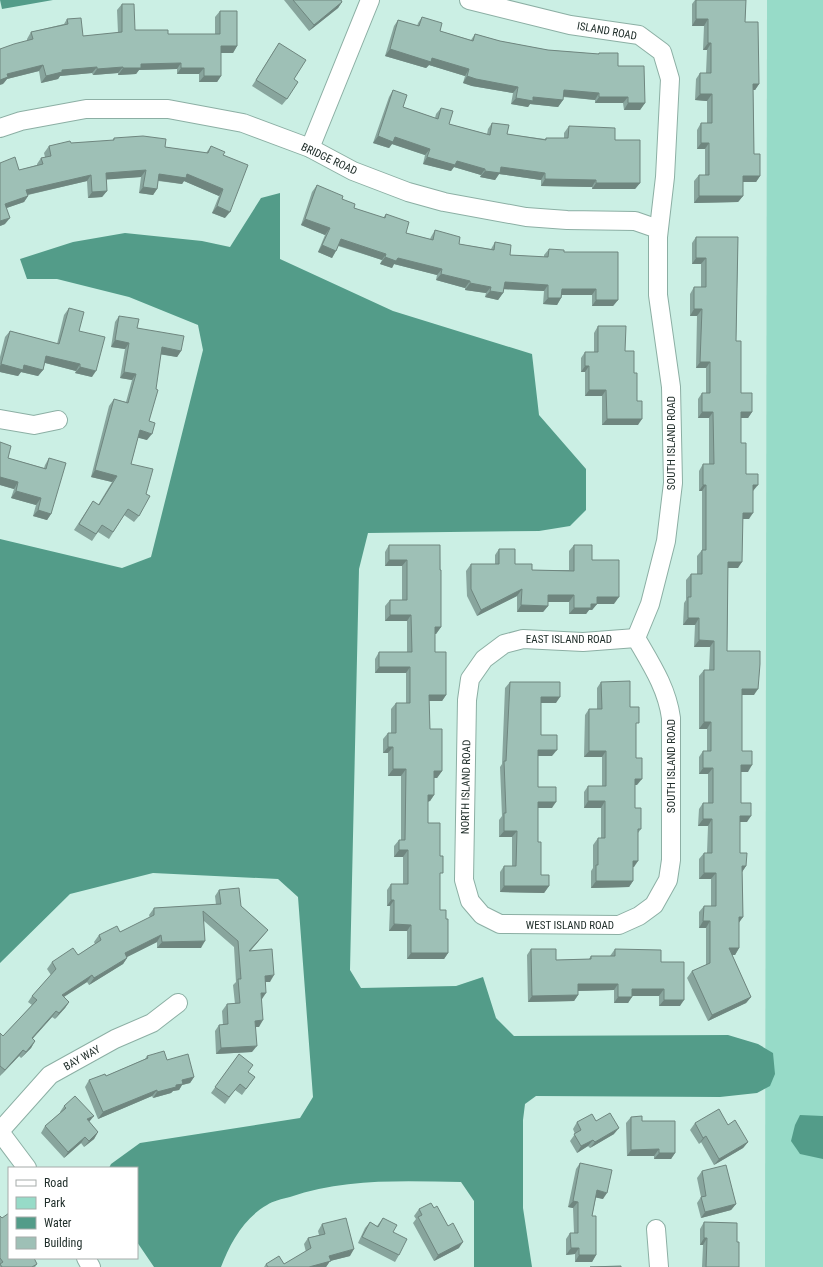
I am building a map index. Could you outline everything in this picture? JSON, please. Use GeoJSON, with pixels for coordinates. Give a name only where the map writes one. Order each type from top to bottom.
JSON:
{"type":"FeatureCollection","features":[{"type":"Feature","properties":{"kind":"street"},"geometry":{"type":"LineString","coordinates":[[310,148],[370,0]]}},
{"type":"Feature","properties":{"kind":"street","name":"ISLAND ROAD"},"geometry":{"type":"LineString","coordinates":[[469,0],[570,25],[638,35],[662,52],[670,79],[665,177],[658,229]]}},
{"type":"Feature","properties":{"kind":"street","name":"BRIDGE ROAD"},"geometry":{"type":"LineString","coordinates":[[0,128],[21,121],[86,109],[168,109],[243,123],[310,148],[353,170],[408,192],[444,202],[526,216],[567,220],[636,221],[658,229]]}},
{"type":"Feature","properties":{"kind":"street","name":"SOUTH ISLAND ROAD"},"geometry":{"type":"LineString","coordinates":[[654,905],[668,880],[671,860],[671,718],[669,702],[663,686],[636,638],[650,604],[666,541],[673,483],[671,387],[658,295],[658,229]]}},
{"type":"Feature","properties":{"kind":"street"},"geometry":{"type":"LineString","coordinates":[[0,418],[34,424],[58,420]]}},
{"type":"Feature","properties":{"kind":"street","name":"EAST ISLAND ROAD"},"geometry":{"type":"LineString","coordinates":[[484,659],[504,644],[523,639],[583,642],[636,638]]}},
{"type":"Feature","properties":{"kind":"street","name":"NORTH ISLAND ROAD"},"geometry":{"type":"LineString","coordinates":[[482,915],[470,901],[464,880],[467,700],[470,679],[484,659]]}},
{"type":"Feature","properties":{"kind":"street","name":"WEST ISLAND ROAD"},"geometry":{"type":"LineString","coordinates":[[482,915],[500,924],[619,925],[639,916],[654,905]]}},
{"type":"Feature","properties":{"kind":"street","name":"BAY WAY"},"geometry":{"type":"LineString","coordinates":[[0,1132],[50,1075],[115,1039],[152,1023],[178,1003]]}},
{"type":"Feature","properties":{"kind":"street"},"geometry":{"type":"LineString","coordinates":[[0,1132],[26,1167]]}},
{"type":"Feature","properties":{"kind":"street"},"geometry":{"type":"LineString","coordinates":[[656,1229],[659,1267]]}},
{"type":"Feature","properties":{"kind":"green space"},"geometry":{"type":"Polygon","coordinates":[[[767,0],[823,0],[823,1267],[765,1267],[767,0]]]}},
{"type":"Feature","properties":{"kind":"water"},"geometry":{"type":"Polygon","coordinates":[[[0,0],[53,0],[2,9],[0,0]]]}},
{"type":"Feature","properties":{"kind":"water"},"geometry":{"type":"Polygon","coordinates":[[[280,193],[280,259],[393,311],[532,354],[539,415],[586,469],[586,510],[570,526],[539,531],[368,533],[359,569],[350,970],[361,988],[456,986],[483,977],[496,1018],[514,1036],[728,1035],[758,1044],[773,1053],[775,1074],[770,1086],[757,1093],[720,1097],[536,1096],[525,1104],[523,1120],[523,1208],[532,1267],[474,1267],[474,1201],[461,1182],[396,1181],[331,1186],[275,1201],[259,1210],[245,1224],[233,1240],[221,1267],[154,1267],[138,1243],[138,1167],[110,1167],[111,1164],[140,1143],[300,1118],[313,1097],[298,897],[278,879],[153,873],[70,894],[0,963],[0,539],[122,568],[151,557],[203,350],[198,325],[129,297],[57,279],[27,279],[20,259],[73,242],[125,233],[202,241],[230,247],[261,198],[280,193]]]}},
{"type":"Feature","properties":{"kind":"water"},"geometry":{"type":"Polygon","coordinates":[[[800,1115],[823,1116],[823,1159],[800,1154],[791,1141],[795,1125],[800,1115]]]}},
{"type":"Feature","properties":{"kind":"building"},"geometry":{"type":"Polygon","coordinates":[[[293,0],[341,0],[342,2],[314,25],[293,0]]]}},
{"type":"Feature","properties":{"kind":"building"},"geometry":{"type":"Polygon","coordinates":[[[696,0],[746,0],[745,22],[758,22],[759,84],[753,84],[754,154],[760,154],[760,176],[743,176],[743,196],[699,196],[699,175],[709,175],[709,143],[701,143],[701,123],[712,123],[712,94],[700,94],[700,73],[711,73],[711,43],[708,43],[708,19],[696,19],[696,0]]]}},
{"type":"Feature","properties":{"kind":"building"},"geometry":{"type":"Polygon","coordinates":[[[122,4],[134,4],[135,30],[168,30],[168,34],[220,34],[220,11],[237,11],[237,46],[221,46],[221,76],[204,76],[204,68],[181,68],[181,63],[141,64],[141,68],[123,67],[97,69],[97,67],[62,70],[62,72],[46,76],[43,65],[7,74],[8,77],[0,80],[0,49],[33,39],[31,32],[68,24],[67,19],[81,18],[83,36],[122,32],[122,4]]]}},
{"type":"Feature","properties":{"kind":"building"},"geometry":{"type":"Polygon","coordinates":[[[422,17],[442,23],[440,31],[473,41],[475,34],[500,41],[548,50],[599,54],[618,53],[618,66],[644,66],[645,103],[628,103],[628,97],[599,97],[599,93],[564,90],[563,100],[533,97],[533,101],[516,98],[518,87],[476,79],[467,76],[469,69],[432,58],[431,62],[390,49],[398,20],[419,26],[422,17]]]}},
{"type":"Feature","properties":{"kind":"building"},"geometry":{"type":"Polygon","coordinates":[[[279,43],[306,60],[294,79],[298,82],[287,99],[256,80],[279,43]]]}},
{"type":"Feature","properties":{"kind":"building"},"geometry":{"type":"Polygon","coordinates":[[[393,90],[407,95],[403,107],[438,119],[441,108],[453,111],[449,124],[490,135],[492,123],[509,125],[507,134],[546,140],[546,138],[568,138],[569,126],[615,128],[615,140],[640,140],[640,183],[596,183],[596,180],[545,179],[545,173],[501,167],[500,173],[485,171],[485,169],[457,161],[455,165],[427,157],[430,149],[395,137],[393,142],[378,136],[393,90]]]}},
{"type":"Feature","properties":{"kind":"building"},"geometry":{"type":"Polygon","coordinates":[[[143,136],[166,139],[165,147],[208,153],[211,146],[225,152],[223,155],[248,165],[230,212],[217,206],[223,189],[187,174],[186,178],[159,174],[157,189],[143,187],[146,170],[106,173],[107,191],[92,192],[91,175],[26,190],[28,196],[5,204],[10,218],[0,221],[0,163],[15,157],[19,170],[43,164],[41,158],[51,156],[49,146],[70,141],[71,143],[143,136]]]}},
{"type":"Feature","properties":{"kind":"building"},"geometry":{"type":"Polygon","coordinates":[[[317,185],[343,196],[342,199],[355,204],[354,208],[385,218],[386,214],[409,222],[406,233],[433,240],[435,230],[460,237],[459,244],[494,250],[495,242],[511,245],[510,255],[548,257],[549,249],[564,250],[564,252],[618,252],[618,300],[596,300],[596,289],[562,289],[561,298],[548,298],[548,285],[505,282],[503,293],[490,291],[491,287],[470,283],[470,281],[441,274],[442,269],[398,258],[396,261],[385,257],[386,254],[341,239],[336,251],[322,245],[330,228],[305,219],[317,185]]]}},
{"type":"Feature","properties":{"kind":"building"},"geometry":{"type":"Polygon","coordinates":[[[696,237],[738,237],[736,341],[741,341],[741,393],[752,393],[752,412],[741,412],[741,443],[746,443],[746,474],[758,474],[758,485],[753,485],[753,513],[743,513],[742,562],[728,562],[727,651],[760,651],[758,689],[742,689],[742,751],[752,751],[752,765],[741,765],[741,803],[751,803],[751,816],[740,816],[740,853],[747,853],[746,866],[742,866],[743,917],[739,917],[739,948],[729,948],[751,997],[712,1015],[692,971],[710,963],[710,921],[703,921],[704,906],[716,906],[716,873],[704,873],[704,853],[712,853],[712,819],[703,819],[703,803],[713,803],[713,768],[703,768],[703,751],[711,751],[711,722],[704,722],[704,670],[714,670],[714,641],[699,640],[699,618],[688,618],[688,597],[691,597],[691,574],[702,574],[702,550],[706,550],[706,485],[703,485],[703,464],[714,464],[713,412],[702,412],[702,393],[710,393],[710,362],[700,362],[702,309],[694,309],[694,287],[706,287],[706,258],[696,258],[696,237]]]}},
{"type":"Feature","properties":{"kind":"building"},"geometry":{"type":"Polygon","coordinates":[[[69,308],[84,312],[79,331],[105,337],[96,371],[80,367],[80,364],[46,356],[43,370],[24,365],[23,370],[1,364],[10,331],[59,344],[69,308]]]}},
{"type":"Feature","properties":{"kind":"building"},"geometry":{"type":"Polygon","coordinates":[[[119,316],[139,319],[137,328],[184,336],[181,351],[162,347],[156,389],[158,390],[149,421],[155,423],[152,434],[140,430],[131,464],[153,469],[146,494],[150,496],[139,516],[128,509],[113,532],[102,525],[96,534],[79,524],[93,501],[99,505],[117,476],[95,470],[114,399],[128,403],[136,374],[124,372],[129,343],[115,340],[119,316]]]}},
{"type":"Feature","properties":{"kind":"building"},"geometry":{"type":"Polygon","coordinates":[[[598,326],[626,326],[625,351],[634,351],[634,373],[637,373],[637,401],[642,401],[642,419],[607,419],[606,390],[589,390],[589,366],[585,366],[585,352],[598,352],[598,326]]]}},
{"type":"Feature","properties":{"kind":"building"},"geometry":{"type":"Polygon","coordinates":[[[0,442],[11,446],[8,458],[46,469],[49,458],[66,463],[51,514],[38,510],[41,498],[16,491],[18,482],[0,477],[0,442]]]}},
{"type":"Feature","properties":{"kind":"building"},"geometry":{"type":"Polygon","coordinates":[[[389,545],[440,545],[441,627],[435,627],[435,652],[446,652],[446,695],[429,695],[430,729],[442,729],[442,771],[434,771],[434,795],[428,795],[428,823],[440,823],[440,856],[443,856],[443,873],[440,873],[440,910],[446,910],[446,919],[448,919],[448,953],[411,953],[411,925],[394,924],[394,900],[391,900],[391,884],[408,884],[408,850],[399,850],[399,840],[405,840],[406,769],[393,769],[393,747],[388,747],[388,733],[396,733],[396,703],[410,703],[410,667],[379,667],[379,652],[412,652],[411,615],[390,615],[390,600],[407,600],[407,560],[389,560],[389,545]]]}},
{"type":"Feature","properties":{"kind":"building"},"geometry":{"type":"Polygon","coordinates":[[[574,545],[592,545],[592,560],[619,560],[619,597],[597,597],[597,604],[591,604],[591,608],[574,608],[574,595],[548,595],[548,606],[521,605],[522,589],[481,610],[471,589],[471,564],[499,564],[499,549],[515,549],[515,564],[532,564],[532,570],[574,571],[574,545]]]}},
{"type":"Feature","properties":{"kind":"building"},"geometry":{"type":"Polygon","coordinates":[[[630,681],[630,707],[639,707],[639,723],[636,723],[636,758],[642,758],[642,779],[635,779],[635,808],[641,808],[641,829],[638,829],[638,861],[633,861],[633,881],[596,881],[596,865],[598,865],[598,838],[605,838],[605,801],[588,801],[588,786],[606,786],[606,751],[589,751],[589,709],[602,709],[601,682],[630,681]]]}},
{"type":"Feature","properties":{"kind":"building"},"geometry":{"type":"Polygon","coordinates":[[[510,682],[560,682],[560,697],[541,697],[541,735],[557,735],[557,750],[538,750],[538,787],[556,787],[556,802],[538,802],[538,842],[541,842],[541,875],[549,875],[549,886],[504,886],[504,866],[516,866],[517,831],[504,831],[504,813],[506,813],[504,761],[506,761],[510,682]]]}},
{"type":"Feature","properties":{"kind":"building"},"geometry":{"type":"Polygon","coordinates":[[[239,888],[241,906],[268,930],[249,951],[272,949],[274,975],[265,976],[266,993],[261,993],[263,1020],[255,1021],[257,1046],[221,1048],[219,1025],[228,1024],[227,1004],[240,1003],[238,979],[241,979],[238,941],[203,911],[205,941],[162,942],[161,935],[125,953],[127,958],[94,978],[92,975],[62,995],[69,1002],[59,1013],[56,1011],[32,1038],[35,1041],[26,1052],[23,1050],[5,1070],[0,1066],[0,1033],[3,1036],[37,1000],[32,996],[56,969],[52,962],[73,948],[78,955],[101,940],[99,935],[117,926],[120,932],[154,915],[154,908],[221,904],[219,890],[239,888]]]}},
{"type":"Feature","properties":{"kind":"building"},"geometry":{"type":"Polygon","coordinates":[[[531,949],[556,949],[556,960],[591,959],[591,956],[615,956],[615,949],[661,950],[661,962],[684,962],[684,1000],[664,1000],[664,989],[632,989],[632,997],[618,997],[618,984],[578,984],[578,995],[532,996],[531,949]]]}},
{"type":"Feature","properties":{"kind":"building"},"geometry":{"type":"Polygon","coordinates":[[[164,1051],[167,1060],[188,1054],[194,1077],[182,1080],[183,1084],[176,1085],[176,1087],[157,1092],[157,1090],[103,1112],[89,1080],[105,1074],[106,1076],[148,1058],[147,1056],[164,1051]]]}},
{"type":"Feature","properties":{"kind":"building"},"geometry":{"type":"Polygon","coordinates":[[[239,1054],[253,1065],[248,1072],[255,1077],[246,1089],[240,1084],[229,1097],[215,1087],[239,1054]]]}},
{"type":"Feature","properties":{"kind":"building"},"geometry":{"type":"Polygon","coordinates":[[[75,1096],[94,1116],[87,1119],[98,1132],[89,1141],[85,1137],[68,1152],[45,1126],[66,1108],[64,1106],[75,1096]]]}},
{"type":"Feature","properties":{"kind":"building"},"geometry":{"type":"Polygon","coordinates":[[[719,1109],[728,1125],[735,1120],[748,1142],[719,1159],[706,1136],[703,1138],[695,1123],[719,1109]]]}},
{"type":"Feature","properties":{"kind":"building"},"geometry":{"type":"Polygon","coordinates":[[[610,1113],[619,1128],[595,1142],[593,1140],[581,1146],[574,1134],[581,1130],[577,1122],[592,1114],[596,1121],[610,1113]]]}},
{"type":"Feature","properties":{"kind":"building"},"geometry":{"type":"Polygon","coordinates":[[[642,1116],[642,1121],[675,1121],[675,1153],[659,1153],[659,1149],[631,1150],[631,1117],[642,1116]]]}},
{"type":"Feature","properties":{"kind":"building"},"geometry":{"type":"Polygon","coordinates":[[[580,1163],[612,1170],[607,1193],[597,1190],[592,1216],[596,1216],[596,1255],[579,1255],[579,1248],[571,1248],[570,1233],[578,1233],[578,1202],[573,1201],[580,1163]]]}},
{"type":"Feature","properties":{"kind":"building"},"geometry":{"type":"Polygon","coordinates":[[[726,1165],[736,1204],[705,1212],[701,1197],[706,1196],[702,1171],[726,1165]]]}},
{"type":"Feature","properties":{"kind":"building"},"geometry":{"type":"Polygon","coordinates":[[[431,1203],[434,1208],[437,1206],[448,1226],[453,1223],[463,1242],[438,1255],[418,1217],[422,1215],[419,1209],[431,1203]]]}},
{"type":"Feature","properties":{"kind":"building"},"geometry":{"type":"Polygon","coordinates":[[[8,1214],[8,1259],[34,1259],[37,1264],[32,1267],[2,1267],[0,1264],[3,1262],[0,1258],[0,1216],[2,1218],[8,1214]]]}},
{"type":"Feature","properties":{"kind":"building"},"geometry":{"type":"Polygon","coordinates":[[[346,1218],[354,1249],[329,1256],[331,1261],[309,1267],[268,1267],[266,1264],[279,1256],[284,1264],[311,1248],[308,1238],[325,1234],[322,1224],[346,1218]]]}},
{"type":"Feature","properties":{"kind":"building"},"geometry":{"type":"Polygon","coordinates":[[[383,1218],[397,1225],[393,1232],[407,1239],[399,1255],[362,1237],[370,1222],[378,1227],[383,1218]]]}},
{"type":"Feature","properties":{"kind":"building"},"geometry":{"type":"Polygon","coordinates":[[[704,1222],[737,1223],[739,1267],[706,1267],[707,1238],[704,1238],[704,1222]]]}},
{"type":"Feature","properties":{"kind":"building"},"geometry":{"type":"Polygon","coordinates":[[[621,1266],[621,1267],[590,1267],[621,1266]]]}}]}
